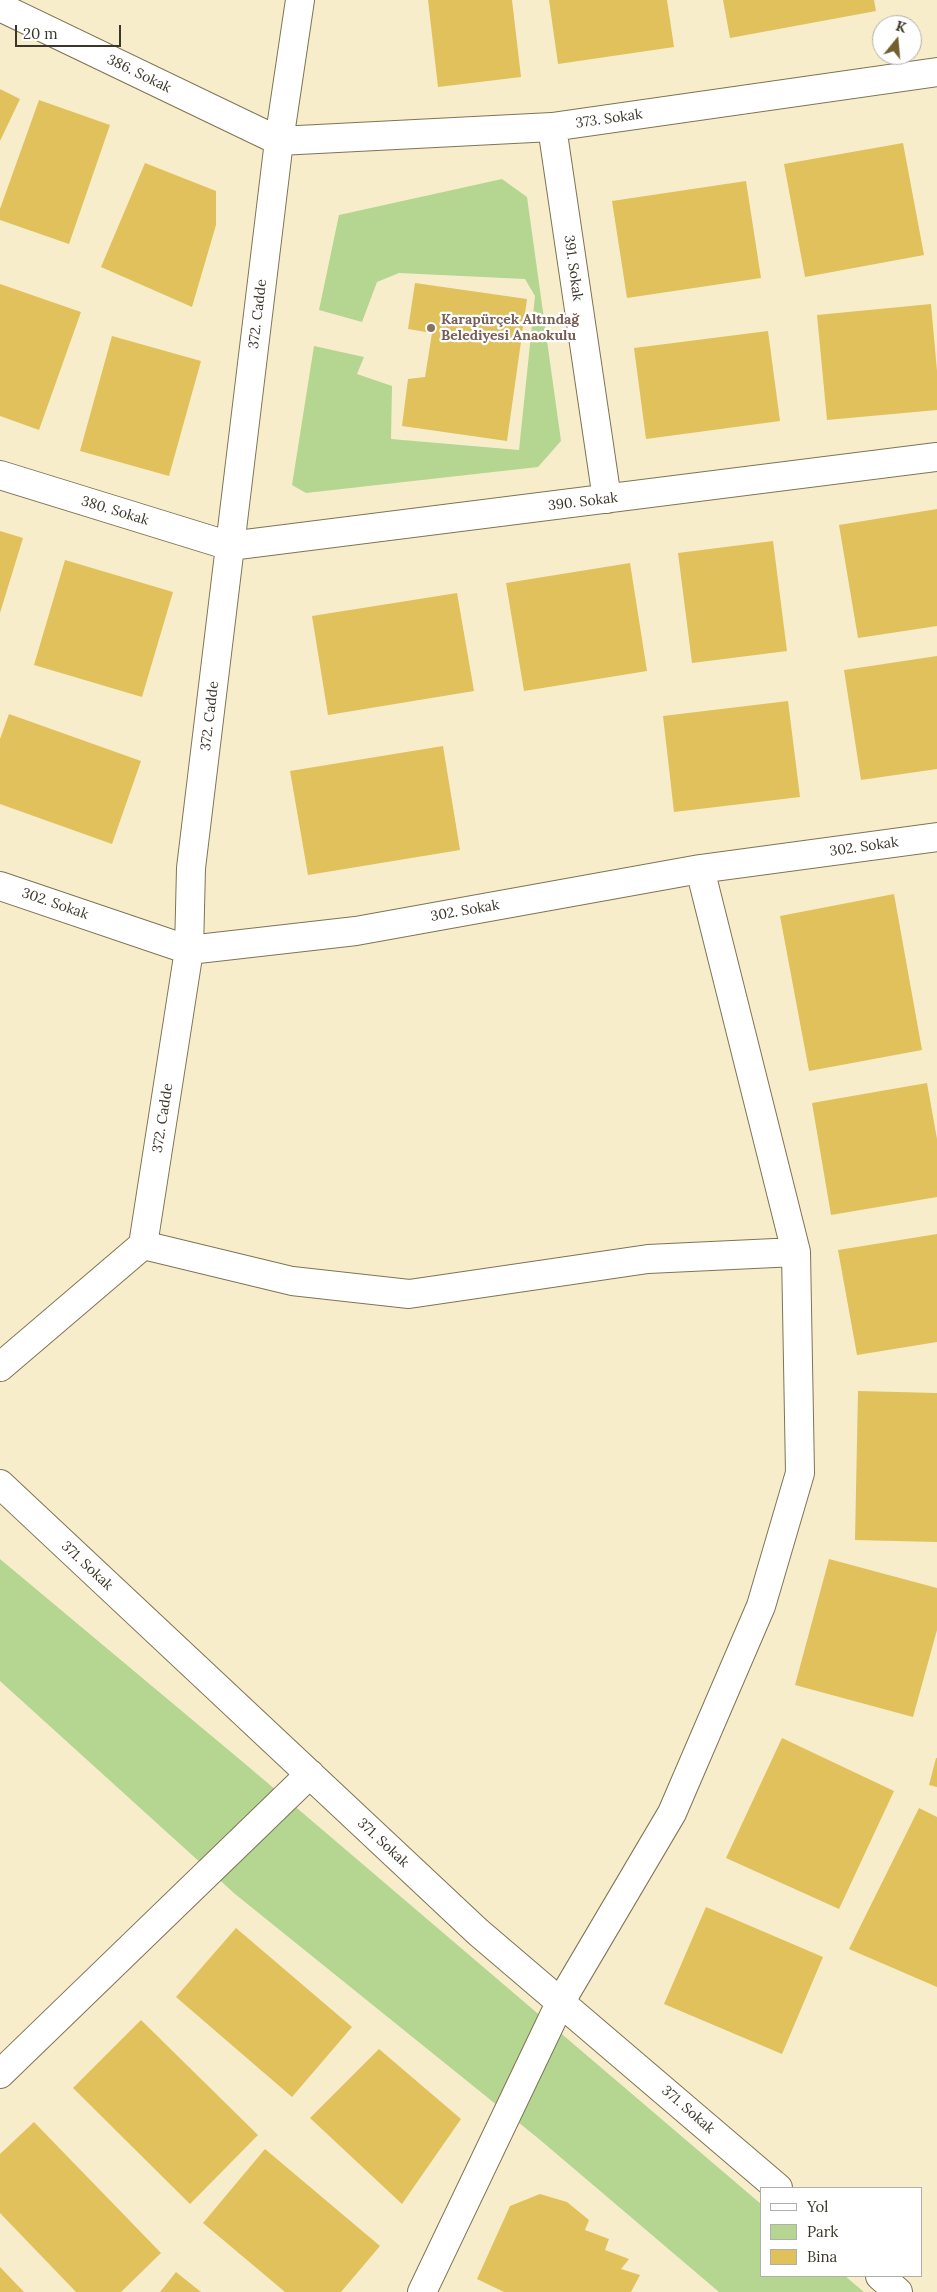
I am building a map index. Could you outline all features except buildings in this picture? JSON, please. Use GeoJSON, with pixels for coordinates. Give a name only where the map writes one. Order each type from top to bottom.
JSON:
{"type":"FeatureCollection","features":[{"type":"Feature","properties":{"kind":"street","name":"372. Cadde"},"geometry":{"type":"LineString","coordinates":[[143,1245],[189,950],[191,868],[279,141],[300,0]]}},
{"type":"Feature","properties":{"kind":"street","name":"386. Sokak"},"geometry":{"type":"LineString","coordinates":[[0,8],[279,141]]}},
{"type":"Feature","properties":{"kind":"street","name":"373. Sokak"},"geometry":{"type":"LineString","coordinates":[[279,141],[552,127],[937,72]]}},
{"type":"Feature","properties":{"kind":"street","name":"391. Sokak"},"geometry":{"type":"LineString","coordinates":[[552,127],[607,498]]}},
{"type":"Feature","properties":{"kind":"street","name":"390. Sokak"},"geometry":{"type":"LineString","coordinates":[[230,546],[937,457]]}},
{"type":"Feature","properties":{"kind":"street","name":"380. Sokak"},"geometry":{"type":"LineString","coordinates":[[0,475],[230,546]]}},
{"type":"Feature","properties":{"kind":"street","name":"302. Sokak"},"geometry":{"type":"LineString","coordinates":[[0,886],[189,950],[356,931],[700,869],[937,837]]}},
{"type":"Feature","properties":{"kind":"street"},"geometry":{"type":"LineString","coordinates":[[422,2292],[561,2001],[672,1813],[761,1606],[800,1474],[796,1252],[700,869]]}},
{"type":"Feature","properties":{"kind":"street"},"geometry":{"type":"LineString","coordinates":[[0,1367],[143,1245],[292,1281],[408,1294],[648,1258],[796,1252]]}},
{"type":"Feature","properties":{"kind":"street","name":"371. Sokak"},"geometry":{"type":"LineString","coordinates":[[0,1484],[478,1932],[777,2187]]}},
{"type":"Feature","properties":{"kind":"street"},"geometry":{"type":"LineString","coordinates":[[0,2074],[310,1774]]}},
{"type":"Feature","properties":{"kind":"street"},"geometry":{"type":"LineString","coordinates":[[881,2277],[898,2292]]}},
{"type":"Feature","properties":{"kind":"green space"},"geometry":{"type":"Polygon","coordinates":[[[502,179],[527,197],[561,441],[538,467],[306,493],[292,485],[314,346],[364,357],[357,374],[392,386],[391,439],[519,450],[535,296],[525,279],[399,273],[377,282],[362,322],[319,310],[339,215],[502,179]]]}},
{"type":"Feature","properties":{"kind":"green space"},"geometry":{"type":"Polygon","coordinates":[[[0,1559],[250,1768],[760,2203],[760,2277],[846,2277],[864,2292],[719,2292],[539,2139],[235,1894],[0,1681],[0,1559]]]}},
{"type":"Feature","properties":{"kind":"place","name":"Karapürçek Altındağ Belediyesi Anaokulu"},"geometry":{"type":"Point","coordinates":[431,328]}}]}
